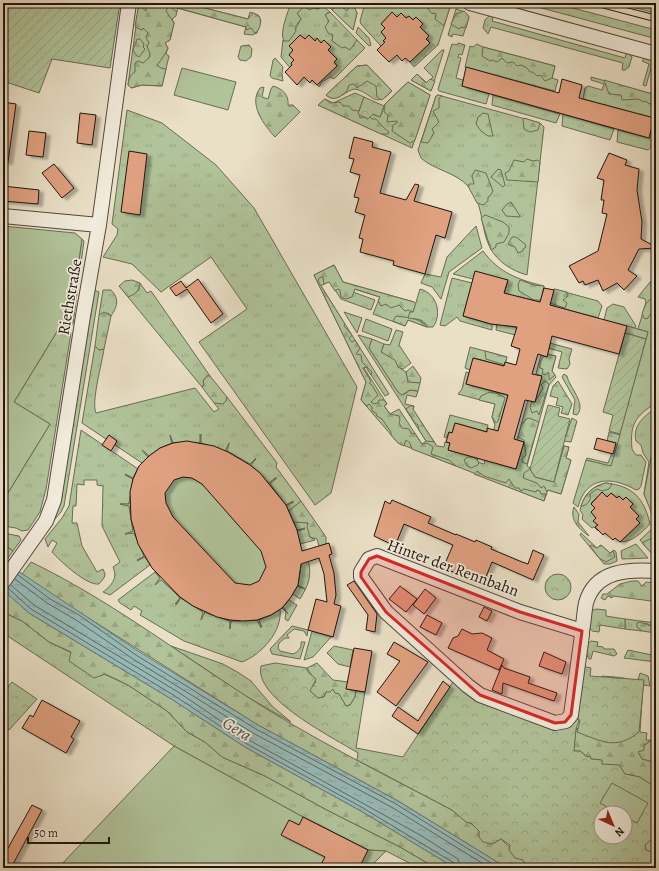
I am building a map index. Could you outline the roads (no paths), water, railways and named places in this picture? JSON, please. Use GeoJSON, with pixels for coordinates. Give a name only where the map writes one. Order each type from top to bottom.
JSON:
{"type":"FeatureCollection","features":[{"type":"Feature","properties":{"kind":"street","name":"Riethstraße"},"geometry":{"type":"LineString","coordinates":[[3,582],[46,521],[54,500],[99,225],[129,3]]}},
{"type":"Feature","properties":{"kind":"street"},"geometry":{"type":"LineString","coordinates":[[470,3],[656,54]]}},
{"type":"Feature","properties":{"kind":"street"},"geometry":{"type":"LineString","coordinates":[[3,216],[99,225]]}},
{"type":"Feature","properties":{"kind":"street","name":"Hinter der Rennbahn"},"geometry":{"type":"LineString","coordinates":[[582,631],[508,607],[377,556],[369,559],[362,572],[361,577],[386,612],[474,691],[480,695],[555,723],[566,721],[571,715],[586,603],[589,596],[603,580],[614,573],[624,570],[656,571]]}},
{"type":"Feature","properties":{"kind":"water","name":"Gera"},"geometry":{"type":"Polygon","coordinates":[[[3,561],[138,651],[258,725],[398,801],[507,868],[455,868],[361,811],[245,747],[173,700],[29,613],[3,590],[3,561]]]}},
{"type":"Feature","properties":{"kind":"tram line"},"geometry":{"type":"LineString","coordinates":[[584,3],[656,22]]}},
{"type":"Feature","properties":{"kind":"tram line"},"geometry":{"type":"LineString","coordinates":[[608,3],[656,15]]}}]}
